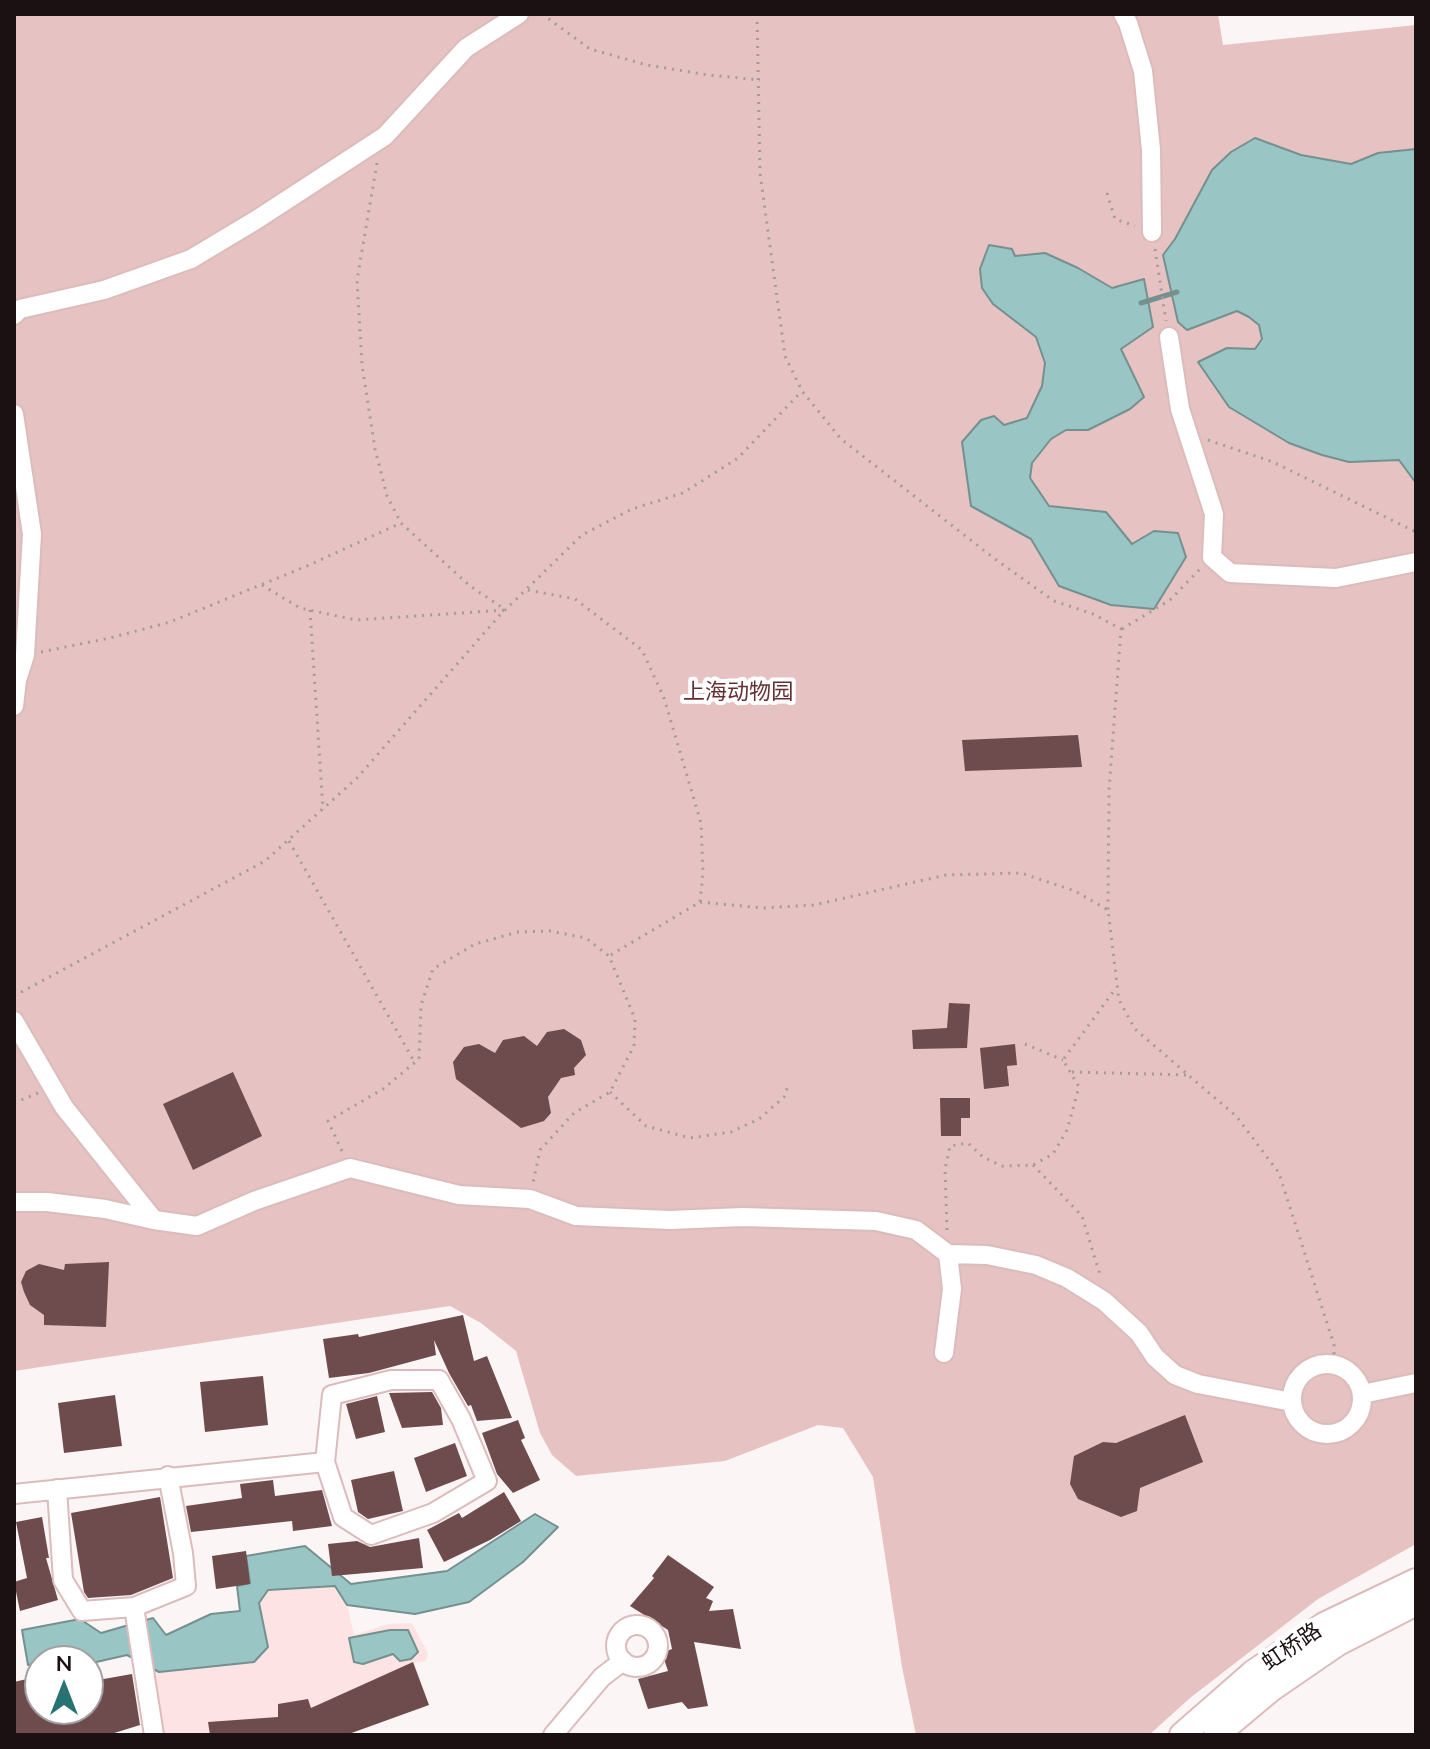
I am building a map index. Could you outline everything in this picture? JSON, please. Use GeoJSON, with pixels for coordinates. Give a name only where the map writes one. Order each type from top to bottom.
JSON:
{"type":"FeatureCollection","features":[{"type":"Feature","properties":{"kind":"main road","name":"虹桥路"},"geometry":{"type":"LineString","coordinates":[[1182,1735],[1254,1672],[1324,1625],[1416,1581]]}},
{"type":"Feature","properties":{"kind":"main road","name":"虹桥路"},"geometry":{"type":"LineString","coordinates":[[1216,1735],[1271,1689],[1338,1643],[1416,1603]]}},
{"type":"Feature","properties":{"kind":"street"},"geometry":{"type":"LineString","coordinates":[[14,315],[20,309],[104,290],[191,259],[385,136],[466,48],[519,14]]}},
{"type":"Feature","properties":{"kind":"street"},"geometry":{"type":"LineString","coordinates":[[1123,14],[1143,71],[1151,150],[1152,232]]}},
{"type":"Feature","properties":{"kind":"street"},"geometry":{"type":"LineString","coordinates":[[1167,330],[1180,409],[1214,514],[1212,557],[1230,573],[1336,578],[1416,562]]}},
{"type":"Feature","properties":{"kind":"street"},"geometry":{"type":"LineString","coordinates":[[14,414],[32,534],[25,655],[17,680],[14,706]]}},
{"type":"Feature","properties":{"kind":"street"},"geometry":{"type":"LineString","coordinates":[[14,1021],[64,1107],[154,1220]]}},
{"type":"Feature","properties":{"kind":"street"},"geometry":{"type":"LineString","coordinates":[[14,1202],[47,1202],[105,1209],[197,1226],[254,1201],[350,1168],[459,1195],[530,1199],[576,1216],[670,1220],[743,1217],[876,1221],[916,1230],[948,1254],[987,1255],[1036,1265],[1067,1278],[1104,1301],[1139,1333],[1155,1357],[1175,1375],[1198,1384],[1292,1402]]}},
{"type":"Feature","properties":{"kind":"street"},"geometry":{"type":"LineString","coordinates":[[944,1353],[952,1289],[948,1254]]}},
{"type":"Feature","properties":{"kind":"street"},"geometry":{"type":"LineString","coordinates":[[1324,1364],[1350,1372],[1362,1394],[1362,1405],[1354,1422],[1330,1434],[1304,1426],[1292,1402],[1295,1384],[1307,1370],[1324,1364]]}},
{"type":"Feature","properties":{"kind":"street"},"geometry":{"type":"LineString","coordinates":[[391,1380],[439,1380],[461,1419],[487,1481],[433,1513],[371,1535],[343,1517],[325,1462],[332,1395],[391,1380]]}},
{"type":"Feature","properties":{"kind":"street"},"geometry":{"type":"LineString","coordinates":[[1362,1394],[1416,1383]]}},
{"type":"Feature","properties":{"kind":"street"},"geometry":{"type":"LineString","coordinates":[[14,1494],[325,1462]]}},
{"type":"Feature","properties":{"kind":"street"},"geometry":{"type":"LineString","coordinates":[[57,1489],[63,1580],[82,1611],[134,1607],[186,1586],[168,1476]]}},
{"type":"Feature","properties":{"kind":"street"},"geometry":{"type":"LineString","coordinates":[[134,1607],[154,1735]]}},
{"type":"Feature","properties":{"kind":"street"},"geometry":{"type":"LineString","coordinates":[[553,1735],[602,1677],[623,1661]]}},
{"type":"Feature","properties":{"kind":"path"},"geometry":{"type":"LineString","coordinates":[[542,14],[590,49],[647,65],[760,80]]}},
{"type":"Feature","properties":{"kind":"path"},"geometry":{"type":"LineString","coordinates":[[757,14],[760,173],[785,356],[802,391],[841,439],[995,559],[1054,601],[1093,614],[1121,629]]}},
{"type":"Feature","properties":{"kind":"path"},"geometry":{"type":"LineString","coordinates":[[385,136],[375,172],[357,280],[362,365],[375,449],[387,496],[401,523],[470,586],[506,610]]}},
{"type":"Feature","properties":{"kind":"path"},"geometry":{"type":"LineString","coordinates":[[1159,275],[1167,330]]}},
{"type":"Feature","properties":{"kind":"path"},"geometry":{"type":"LineString","coordinates":[[14,996],[265,861],[375,759],[506,610],[582,535],[632,509],[683,493],[738,458],[802,391]]}},
{"type":"Feature","properties":{"kind":"path"},"geometry":{"type":"LineString","coordinates":[[1188,433],[1273,462],[1416,532]]}},
{"type":"Feature","properties":{"kind":"path"},"geometry":{"type":"LineString","coordinates":[[25,655],[170,622],[401,523]]}},
{"type":"Feature","properties":{"kind":"path"},"geometry":{"type":"LineString","coordinates":[[1121,629],[1170,600],[1212,557]]}},
{"type":"Feature","properties":{"kind":"path"},"geometry":{"type":"LineString","coordinates":[[261,585],[300,608],[356,620],[506,610]]}},
{"type":"Feature","properties":{"kind":"path"},"geometry":{"type":"LineString","coordinates":[[527,590],[575,599],[642,650],[664,698],[701,823],[703,873],[700,902]]}},
{"type":"Feature","properties":{"kind":"path"},"geometry":{"type":"LineString","coordinates":[[310,610],[323,810]]}},
{"type":"Feature","properties":{"kind":"path"},"geometry":{"type":"LineString","coordinates":[[1121,629],[1109,790],[1108,910],[1119,1000],[1135,1029],[1237,1117],[1279,1173],[1334,1345],[1334,1365]]}},
{"type":"Feature","properties":{"kind":"path"},"geometry":{"type":"LineString","coordinates":[[289,841],[415,1063]]}},
{"type":"Feature","properties":{"kind":"path"},"geometry":{"type":"LineString","coordinates":[[609,956],[700,902],[762,908],[814,905],[946,875],[1021,873],[1075,891],[1108,910]]}},
{"type":"Feature","properties":{"kind":"path"},"geometry":{"type":"LineString","coordinates":[[350,1168],[328,1121],[383,1089],[419,1059],[421,1005],[433,969],[475,944],[518,932],[550,931],[586,938],[609,956],[635,1019],[634,1046],[610,1092],[574,1113],[540,1150],[530,1199]]}},
{"type":"Feature","properties":{"kind":"path"},"geometry":{"type":"LineString","coordinates":[[1063,1060],[1117,986]]}},
{"type":"Feature","properties":{"kind":"path"},"geometry":{"type":"LineString","coordinates":[[948,1254],[945,1169],[950,1146],[968,1143],[983,1157],[1002,1166],[1033,1165],[1053,1154],[1067,1130],[1079,1087],[1072,1072],[1063,1060],[1025,1044]]}},
{"type":"Feature","properties":{"kind":"path"},"geometry":{"type":"LineString","coordinates":[[1072,1072],[1188,1075]]}},
{"type":"Feature","properties":{"kind":"path"},"geometry":{"type":"LineString","coordinates":[[610,1092],[646,1126],[690,1138],[731,1132],[759,1119],[784,1097],[789,1083]]}},
{"type":"Feature","properties":{"kind":"path"},"geometry":{"type":"LineString","coordinates":[[14,1103],[53,1087]]}},
{"type":"Feature","properties":{"kind":"path"},"geometry":{"type":"LineString","coordinates":[[1033,1165],[1082,1216],[1104,1301]]}},
{"type":"Feature","properties":{"kind":"shaded area"},"geometry":{"type":"Polygon","coordinates":[[[336,1586],[347,1605],[354,1635],[388,1624],[412,1623],[428,1653],[426,1661],[414,1663],[429,1705],[346,1735],[161,1735],[151,1668],[268,1647],[258,1603],[268,1590],[336,1586]]]}},
{"type":"Feature","properties":{"kind":"green space","name":"上海动物园"},"geometry":{"type":"Polygon","coordinates":[[[14,14],[1218,14],[1223,45],[1416,25],[1416,1544],[1318,1599],[1190,1698],[1149,1735],[916,1735],[902,1667],[873,1477],[843,1428],[818,1425],[725,1461],[576,1476],[552,1455],[540,1433],[516,1351],[481,1323],[450,1306],[14,1371],[14,14]]]}},
{"type":"Feature","properties":{"kind":"water"},"geometry":{"type":"Polygon","coordinates":[[[1255,138],[1301,155],[1351,164],[1378,153],[1416,149],[1416,483],[1399,460],[1349,462],[1322,455],[1289,443],[1229,407],[1198,362],[1227,348],[1255,349],[1262,339],[1259,325],[1249,317],[1237,311],[1187,330],[1178,322],[1163,255],[1175,239],[1212,170],[1231,152],[1255,138]]]}},
{"type":"Feature","properties":{"kind":"water"},"geometry":{"type":"Polygon","coordinates":[[[989,245],[1012,249],[1015,256],[1045,253],[1112,288],[1144,279],[1153,327],[1121,349],[1144,397],[1130,409],[1088,430],[1066,430],[1051,439],[1032,463],[1030,478],[1049,506],[1106,512],[1132,544],[1154,531],[1178,533],[1186,557],[1154,609],[1111,605],[1059,586],[1031,539],[971,506],[962,442],[981,420],[994,416],[1004,425],[1027,418],[1042,386],[1045,363],[1036,337],[993,304],[982,288],[980,269],[989,245]]]}},
{"type":"Feature","properties":{"kind":"water"},"geometry":{"type":"Polygon","coordinates":[[[535,1514],[558,1527],[523,1562],[469,1602],[415,1614],[347,1605],[335,1586],[268,1590],[259,1603],[268,1647],[254,1662],[159,1672],[127,1655],[104,1660],[104,1645],[25,1645],[22,1630],[80,1619],[101,1633],[153,1618],[166,1635],[211,1614],[240,1611],[237,1586],[250,1583],[246,1556],[305,1546],[351,1584],[447,1571],[535,1514]]]}},
{"type":"Feature","properties":{"kind":"water"},"geometry":{"type":"Polygon","coordinates":[[[390,1630],[408,1630],[418,1652],[411,1659],[400,1661],[393,1654],[363,1664],[354,1662],[349,1638],[390,1630]]]}},
{"type":"Feature","properties":{"kind":"building"},"geometry":{"type":"Polygon","coordinates":[[[1078,735],[1082,767],[965,771],[962,740],[1078,735]]]}},
{"type":"Feature","properties":{"kind":"building"},"geometry":{"type":"Polygon","coordinates":[[[949,1003],[970,1004],[967,1048],[913,1049],[912,1030],[947,1028],[949,1003]]]}},
{"type":"Feature","properties":{"kind":"building"},"geometry":{"type":"Polygon","coordinates":[[[564,1029],[581,1040],[586,1055],[574,1068],[575,1075],[561,1078],[548,1097],[551,1113],[544,1121],[521,1128],[456,1079],[453,1062],[464,1047],[479,1044],[495,1053],[503,1040],[524,1036],[537,1046],[547,1032],[564,1029]]]}},
{"type":"Feature","properties":{"kind":"building"},"geometry":{"type":"Polygon","coordinates":[[[1015,1044],[1017,1065],[1007,1066],[1009,1086],[984,1089],[980,1048],[1015,1044]]]}},
{"type":"Feature","properties":{"kind":"building"},"geometry":{"type":"Polygon","coordinates":[[[233,1072],[262,1136],[193,1170],[163,1104],[233,1072]]]}},
{"type":"Feature","properties":{"kind":"building"},"geometry":{"type":"Polygon","coordinates":[[[940,1098],[970,1098],[970,1118],[961,1118],[961,1136],[941,1136],[940,1098]]]}},
{"type":"Feature","properties":{"kind":"building"},"geometry":{"type":"Polygon","coordinates":[[[109,1262],[106,1327],[44,1325],[44,1315],[30,1305],[24,1292],[21,1282],[26,1271],[39,1264],[64,1270],[65,1264],[109,1262]]]}},
{"type":"Feature","properties":{"kind":"building"},"geometry":{"type":"Polygon","coordinates":[[[463,1315],[474,1361],[487,1356],[512,1418],[477,1421],[434,1340],[436,1355],[369,1373],[329,1378],[323,1339],[358,1334],[359,1337],[463,1315]]]}},
{"type":"Feature","properties":{"kind":"building"},"geometry":{"type":"Polygon","coordinates":[[[263,1376],[268,1425],[205,1432],[200,1382],[263,1376]]]}},
{"type":"Feature","properties":{"kind":"building"},"geometry":{"type":"Polygon","coordinates":[[[432,1392],[441,1408],[443,1425],[402,1428],[389,1393],[432,1392]]]}},
{"type":"Feature","properties":{"kind":"building"},"geometry":{"type":"Polygon","coordinates":[[[115,1395],[122,1446],[64,1453],[58,1403],[115,1395]]]}},
{"type":"Feature","properties":{"kind":"building"},"geometry":{"type":"Polygon","coordinates":[[[377,1396],[385,1432],[356,1439],[346,1404],[377,1396]]]}},
{"type":"Feature","properties":{"kind":"building"},"geometry":{"type":"Polygon","coordinates":[[[1185,1415],[1203,1462],[1140,1488],[1137,1511],[1121,1517],[1078,1499],[1070,1484],[1074,1456],[1103,1442],[1116,1443],[1185,1415]]]}},
{"type":"Feature","properties":{"kind":"building"},"geometry":{"type":"Polygon","coordinates":[[[518,1420],[525,1438],[521,1440],[540,1480],[513,1493],[497,1474],[482,1433],[518,1420]]]}},
{"type":"Feature","properties":{"kind":"building"},"geometry":{"type":"Polygon","coordinates":[[[455,1443],[467,1476],[426,1492],[414,1458],[455,1443]]]}},
{"type":"Feature","properties":{"kind":"building"},"geometry":{"type":"Polygon","coordinates":[[[394,1471],[403,1511],[368,1519],[358,1512],[351,1480],[394,1471]]]}},
{"type":"Feature","properties":{"kind":"building"},"geometry":{"type":"Polygon","coordinates":[[[273,1480],[275,1496],[322,1490],[332,1526],[293,1531],[292,1521],[191,1532],[186,1506],[242,1498],[240,1484],[273,1480]]]}},
{"type":"Feature","properties":{"kind":"building"},"geometry":{"type":"Polygon","coordinates":[[[504,1492],[521,1521],[444,1562],[427,1530],[459,1513],[462,1518],[504,1492]]]}},
{"type":"Feature","properties":{"kind":"building"},"geometry":{"type":"Polygon","coordinates":[[[160,1497],[173,1578],[131,1595],[88,1598],[84,1592],[71,1513],[160,1497]]]}},
{"type":"Feature","properties":{"kind":"building"},"geometry":{"type":"Polygon","coordinates":[[[42,1517],[49,1558],[46,1558],[58,1600],[20,1611],[14,1582],[27,1578],[16,1522],[42,1517]]]}},
{"type":"Feature","properties":{"kind":"building"},"geometry":{"type":"Polygon","coordinates":[[[419,1538],[423,1568],[332,1576],[328,1544],[357,1541],[370,1547],[419,1538]]]}},
{"type":"Feature","properties":{"kind":"building"},"geometry":{"type":"Polygon","coordinates":[[[246,1551],[250,1584],[216,1589],[212,1556],[246,1551]]]}},
{"type":"Feature","properties":{"kind":"building"},"geometry":{"type":"Polygon","coordinates":[[[668,1555],[714,1587],[706,1598],[713,1601],[709,1611],[733,1609],[741,1649],[694,1642],[708,1706],[688,1709],[682,1702],[648,1709],[638,1679],[668,1671],[662,1653],[672,1649],[668,1630],[630,1606],[654,1578],[652,1576],[668,1555]]]}},
{"type":"Feature","properties":{"kind":"building"},"geometry":{"type":"Polygon","coordinates":[[[413,1662],[429,1705],[346,1735],[210,1735],[208,1722],[278,1717],[278,1704],[308,1699],[311,1708],[413,1662]]]}},
{"type":"Feature","properties":{"kind":"building"},"geometry":{"type":"Polygon","coordinates":[[[132,1674],[140,1725],[108,1735],[14,1735],[14,1682],[24,1680],[24,1725],[104,1725],[104,1679],[132,1674]]]}},
{"type":"Feature","properties":{"kind":"waterway"},"geometry":{"type":"LineString","coordinates":[[1141,303],[1177,292]]}}]}
